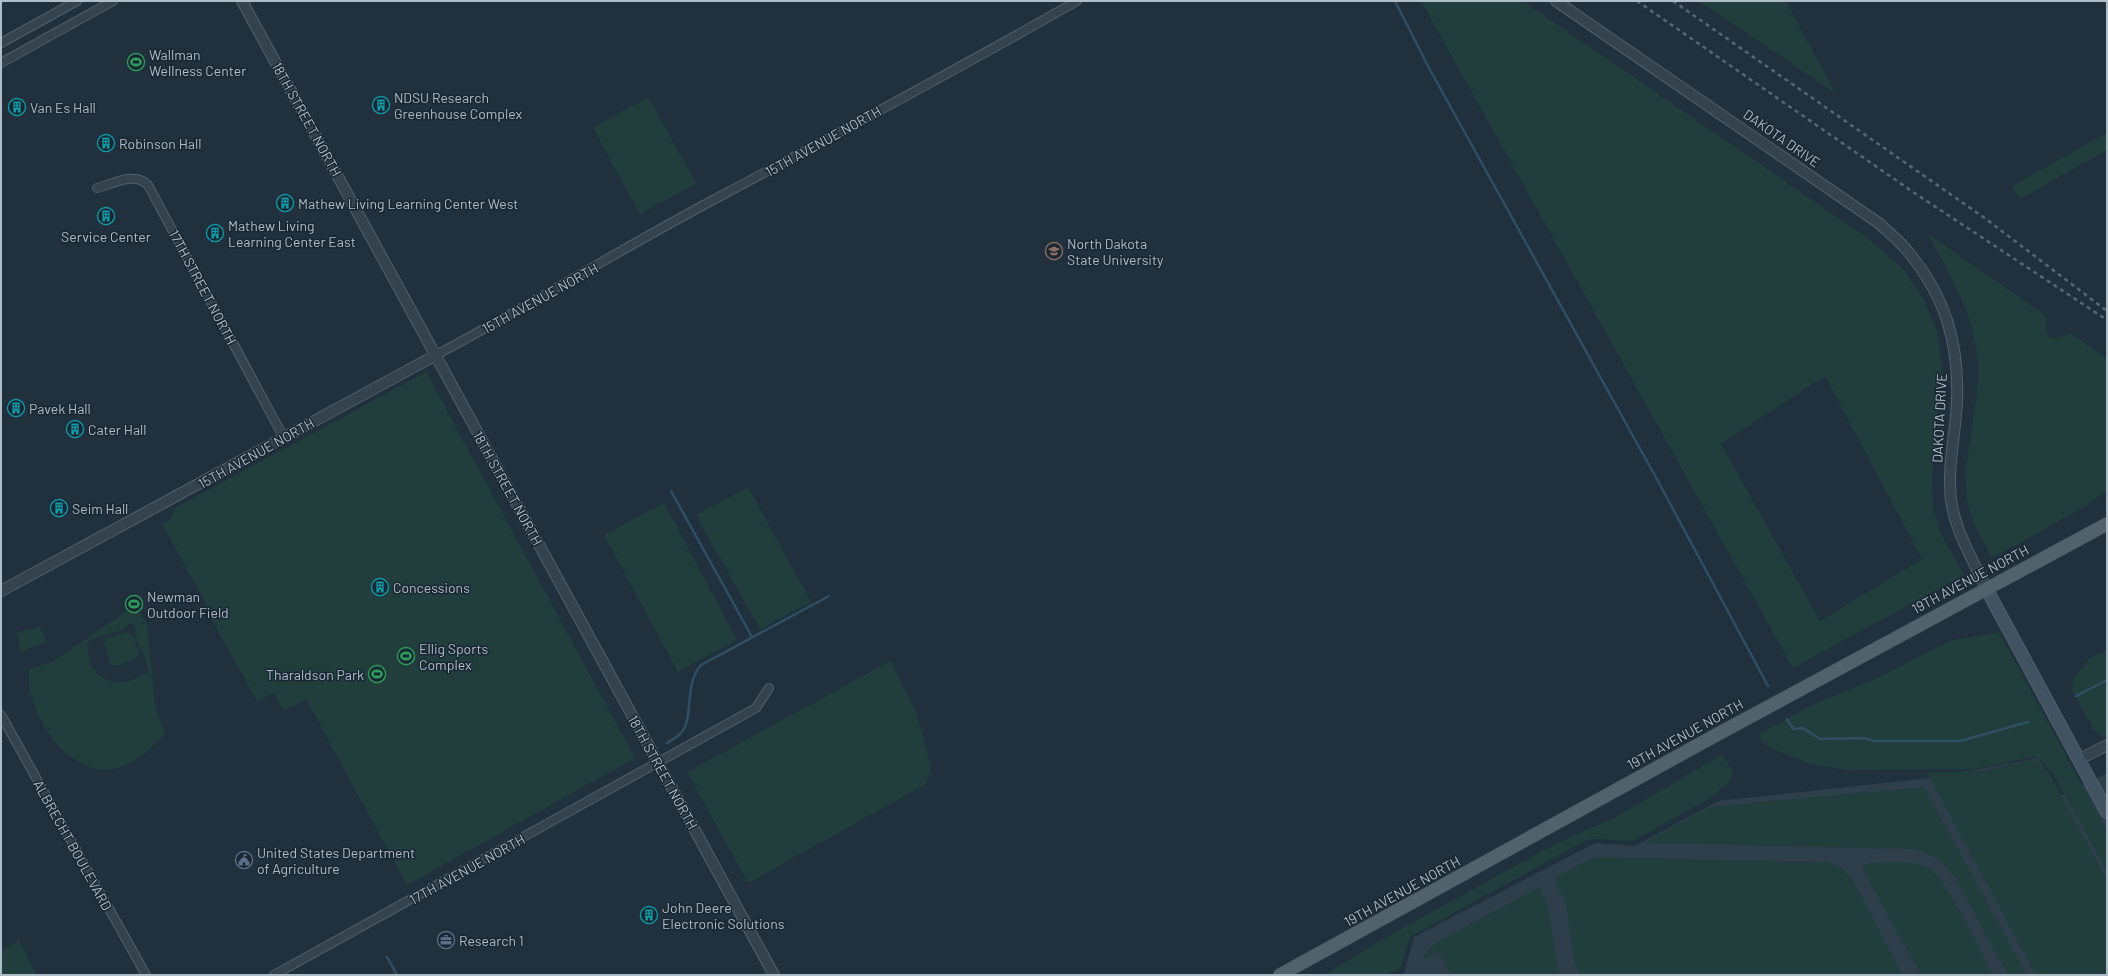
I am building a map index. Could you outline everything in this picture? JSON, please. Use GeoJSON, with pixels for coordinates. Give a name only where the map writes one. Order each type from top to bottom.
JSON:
{"type":"FeatureCollection","features":[{"type":"Feature","properties":{"kind":"main road","name":"19TH AVENUE NORTH"},"geometry":{"type":"LineString","coordinates":[[1280,975],[1986,588],[2107,524]]}},
{"type":"Feature","properties":{"kind":"main road","name":"DAKOTA DRIVE"},"geometry":{"type":"LineString","coordinates":[[1986,588],[2107,812]]}},
{"type":"Feature","properties":{"kind":"street"},"geometry":{"type":"LineString","coordinates":[[1,43],[77,1]]}},
{"type":"Feature","properties":{"kind":"street"},"geometry":{"type":"LineString","coordinates":[[1,63],[113,1]]}},
{"type":"Feature","properties":{"kind":"street","name":"18TH STREET NORTH"},"geometry":{"type":"LineString","coordinates":[[242,1],[774,975]]}},
{"type":"Feature","properties":{"kind":"street","name":"15TH AVENUE NORTH"},"geometry":{"type":"LineString","coordinates":[[1,592],[510,316],[716,198],[849,128],[1077,1]]}},
{"type":"Feature","properties":{"kind":"street","name":"DAKOTA DRIVE"},"geometry":{"type":"LineString","coordinates":[[1556,1],[1880,224],[1914,258],[1929,280],[1945,311],[1951,337],[1957,367],[1957,401],[1950,486],[1956,526],[1986,588]]}},
{"type":"Feature","properties":{"kind":"street","name":"17TH STREET NORTH"},"geometry":{"type":"LineString","coordinates":[[97,188],[136,178],[143,179],[148,185],[284,438]]}},
{"type":"Feature","properties":{"kind":"street","name":"17TH AVENUE NORTH"},"geometry":{"type":"LineString","coordinates":[[274,975],[756,708],[769,688]]}},
{"type":"Feature","properties":{"kind":"street","name":"ALBRECHT BOULEVARD"},"geometry":{"type":"LineString","coordinates":[[1,715],[146,975]]}},
{"type":"Feature","properties":{"kind":"street"},"geometry":{"type":"LineString","coordinates":[[2078,760],[2107,745]]}},
{"type":"Feature","properties":{"kind":"shaded area"},"geometry":{"type":"Polygon","coordinates":[[[2038,758],[2061,796],[2107,773],[2107,975],[1400,975],[1404,973],[1414,937],[1595,843],[1635,846],[1718,801],[1930,778],[2038,758]]]}},
{"type":"Feature","properties":{"kind":"green space"},"geometry":{"type":"Polygon","coordinates":[[[1421,1],[1523,1],[1869,239],[1903,269],[1923,299],[1937,332],[1942,365],[1932,477],[1933,507],[1940,532],[1964,575],[1793,668],[1421,1]],[[1825,376],[1721,444],[1820,621],[1922,559],[1825,376]]]}},
{"type":"Feature","properties":{"kind":"green space"},"geometry":{"type":"Polygon","coordinates":[[[1699,1],[1786,1],[1835,93],[1699,1]]]}},
{"type":"Feature","properties":{"kind":"green space"},"geometry":{"type":"Polygon","coordinates":[[[648,97],[696,183],[640,214],[593,128],[648,97]]]}},
{"type":"Feature","properties":{"kind":"green space"},"geometry":{"type":"Polygon","coordinates":[[[2107,133],[2107,150],[2020,199],[2012,186],[2107,133]]]}},
{"type":"Feature","properties":{"kind":"green space"},"geometry":{"type":"Polygon","coordinates":[[[1927,233],[2046,316],[2046,331],[2051,339],[2071,334],[2107,359],[2107,491],[2081,509],[1992,558],[1972,519],[1966,489],[1968,454],[1978,383],[1976,348],[1967,313],[1960,296],[1953,280],[1927,233]]]}},
{"type":"Feature","properties":{"kind":"green space","name":"Ellig Sports Complex"},"geometry":{"type":"Polygon","coordinates":[[[426,372],[635,758],[407,885],[306,699],[284,711],[274,693],[257,701],[212,620],[214,618],[162,524],[170,520],[175,508],[426,372]]]}},
{"type":"Feature","properties":{"kind":"green space"},"geometry":{"type":"Polygon","coordinates":[[[748,487],[811,602],[760,629],[696,515],[748,487]]]}},
{"type":"Feature","properties":{"kind":"green space"},"geometry":{"type":"Polygon","coordinates":[[[664,503],[737,640],[678,672],[604,535],[664,503]]]}},
{"type":"Feature","properties":{"kind":"green space"},"geometry":{"type":"Polygon","coordinates":[[[130,611],[140,613],[147,623],[155,707],[165,734],[148,751],[134,761],[112,769],[94,768],[78,762],[64,751],[51,737],[41,721],[34,703],[29,686],[29,669],[52,662],[124,613],[130,611]],[[134,623],[126,625],[125,629],[95,638],[87,643],[91,664],[102,678],[110,681],[125,682],[142,676],[149,671],[135,633],[136,630],[134,623]]]}},
{"type":"Feature","properties":{"kind":"green space"},"geometry":{"type":"Polygon","coordinates":[[[40,627],[46,642],[20,652],[17,632],[40,627]]]}},
{"type":"Feature","properties":{"kind":"green space"},"geometry":{"type":"Polygon","coordinates":[[[125,632],[133,635],[139,654],[135,659],[116,666],[111,664],[104,645],[106,638],[125,632]]]}},
{"type":"Feature","properties":{"kind":"green space"},"geometry":{"type":"Polygon","coordinates":[[[1999,632],[2107,831],[2107,871],[2053,774],[2041,760],[2034,757],[1974,769],[1845,770],[1811,764],[1772,749],[1761,740],[1761,733],[1812,705],[1871,681],[1950,641],[1999,632]]]}},
{"type":"Feature","properties":{"kind":"green space"},"geometry":{"type":"Polygon","coordinates":[[[2107,649],[2107,735],[2101,736],[2094,730],[2072,690],[2073,680],[2089,659],[2107,649]]]}},
{"type":"Feature","properties":{"kind":"green space"},"geometry":{"type":"Polygon","coordinates":[[[890,661],[917,715],[931,767],[926,784],[748,883],[687,772],[890,661]]]}},
{"type":"Feature","properties":{"kind":"green space"},"geometry":{"type":"Polygon","coordinates":[[[1723,754],[1733,774],[1727,784],[1712,797],[1633,841],[1589,839],[1410,937],[1400,968],[1387,975],[1324,975],[1390,935],[1555,844],[1616,817],[1723,754]]]}},
{"type":"Feature","properties":{"kind":"green space"},"geometry":{"type":"Polygon","coordinates":[[[2030,760],[2038,762],[2049,773],[2107,880],[2107,975],[2036,975],[1927,773],[1982,771],[2030,760]]]}},
{"type":"Feature","properties":{"kind":"green space"},"geometry":{"type":"Polygon","coordinates":[[[1924,787],[2027,975],[2008,975],[1954,876],[1938,859],[1915,849],[1644,843],[1706,809],[1718,806],[1924,787]]]}},
{"type":"Feature","properties":{"kind":"green space"},"geometry":{"type":"Polygon","coordinates":[[[1594,857],[1829,862],[1841,868],[1850,876],[1903,975],[1581,975],[1575,965],[1565,900],[1554,879],[1594,857]]]}},
{"type":"Feature","properties":{"kind":"green space"},"geometry":{"type":"Polygon","coordinates":[[[1868,863],[1909,863],[1917,864],[1931,870],[1938,877],[1955,902],[1993,975],[1921,975],[1863,870],[1864,865],[1868,863]]]}},
{"type":"Feature","properties":{"kind":"green space"},"geometry":{"type":"Polygon","coordinates":[[[1539,887],[1548,905],[1558,969],[1561,975],[1451,975],[1439,952],[1421,961],[1427,951],[1436,943],[1539,887]]]}},
{"type":"Feature","properties":{"kind":"green space"},"geometry":{"type":"Polygon","coordinates":[[[19,941],[37,975],[1,975],[1,951],[19,941]]]}},
{"type":"Feature","properties":{"kind":"waterway"},"geometry":{"type":"LineString","coordinates":[[1395,1],[1429,68],[1659,483],[1768,686]]}},
{"type":"Feature","properties":{"kind":"waterway"},"geometry":{"type":"LineString","coordinates":[[671,491],[752,637]]}},
{"type":"Feature","properties":{"kind":"waterway"},"geometry":{"type":"LineString","coordinates":[[667,743],[680,734],[684,728],[687,720],[692,682],[701,665],[829,596]]}},
{"type":"Feature","properties":{"kind":"waterway"},"geometry":{"type":"LineString","coordinates":[[2076,696],[2107,680]]}},
{"type":"Feature","properties":{"kind":"waterway"},"geometry":{"type":"LineString","coordinates":[[1787,719],[1793,729],[1803,728],[1820,739],[1864,738],[1874,741],[1960,741],[2028,722]]}},
{"type":"Feature","properties":{"kind":"waterway"},"geometry":{"type":"LineString","coordinates":[[387,957],[397,975]]}},
{"type":"Feature","properties":{"kind":"railway"},"geometry":{"type":"LineString","coordinates":[[1637,1],[1913,192],[2107,320]]}},
{"type":"Feature","properties":{"kind":"railway"},"geometry":{"type":"LineString","coordinates":[[1673,1],[1986,219],[2107,311]]}},
{"type":"Feature","properties":{"kind":"place","name":"Wallman Wellness Center"},"geometry":{"type":"Point","coordinates":[136,62]}},
{"type":"Feature","properties":{"kind":"place","name":"NDSU Research Greenhouse Complex"},"geometry":{"type":"Point","coordinates":[381,105]}},
{"type":"Feature","properties":{"kind":"place","name":"Van Es Hall"},"geometry":{"type":"Point","coordinates":[17,107]}},
{"type":"Feature","properties":{"kind":"place","name":"Robinson Hall"},"geometry":{"type":"Point","coordinates":[106,143]}},
{"type":"Feature","properties":{"kind":"place","name":"Mathew Living Learning Center West"},"geometry":{"type":"Point","coordinates":[285,203]}},
{"type":"Feature","properties":{"kind":"place","name":"Service Center"},"geometry":{"type":"Point","coordinates":[106,216]}},
{"type":"Feature","properties":{"kind":"place","name":"Mathew Living Learning Center East"},"geometry":{"type":"Point","coordinates":[215,233]}},
{"type":"Feature","properties":{"kind":"place","name":"North Dakota State University"},"geometry":{"type":"Point","coordinates":[1054,251]}},
{"type":"Feature","properties":{"kind":"place","name":"Pavek Hall"},"geometry":{"type":"Point","coordinates":[16,408]}},
{"type":"Feature","properties":{"kind":"place","name":"Cater Hall"},"geometry":{"type":"Point","coordinates":[75,429]}},
{"type":"Feature","properties":{"kind":"place","name":"Seim Hall"},"geometry":{"type":"Point","coordinates":[59,508]}},
{"type":"Feature","properties":{"kind":"place","name":"Concessions"},"geometry":{"type":"Point","coordinates":[380,587]}},
{"type":"Feature","properties":{"kind":"place","name":"Newman Outdoor Field"},"geometry":{"type":"Point","coordinates":[134,604]}},
{"type":"Feature","properties":{"kind":"place","name":"Ellig Sports Complex"},"geometry":{"type":"Point","coordinates":[406,656]}},
{"type":"Feature","properties":{"kind":"place","name":"Tharaldson Park"},"geometry":{"type":"Point","coordinates":[377,674]}},
{"type":"Feature","properties":{"kind":"place","name":"United States Department of Agriculture"},"geometry":{"type":"Point","coordinates":[244,860]}},
{"type":"Feature","properties":{"kind":"place","name":"John Deere Electronic Solutions"},"geometry":{"type":"Point","coordinates":[649,915]}},
{"type":"Feature","properties":{"kind":"place","name":"Research 1"},"geometry":{"type":"Point","coordinates":[446,940]}}]}
